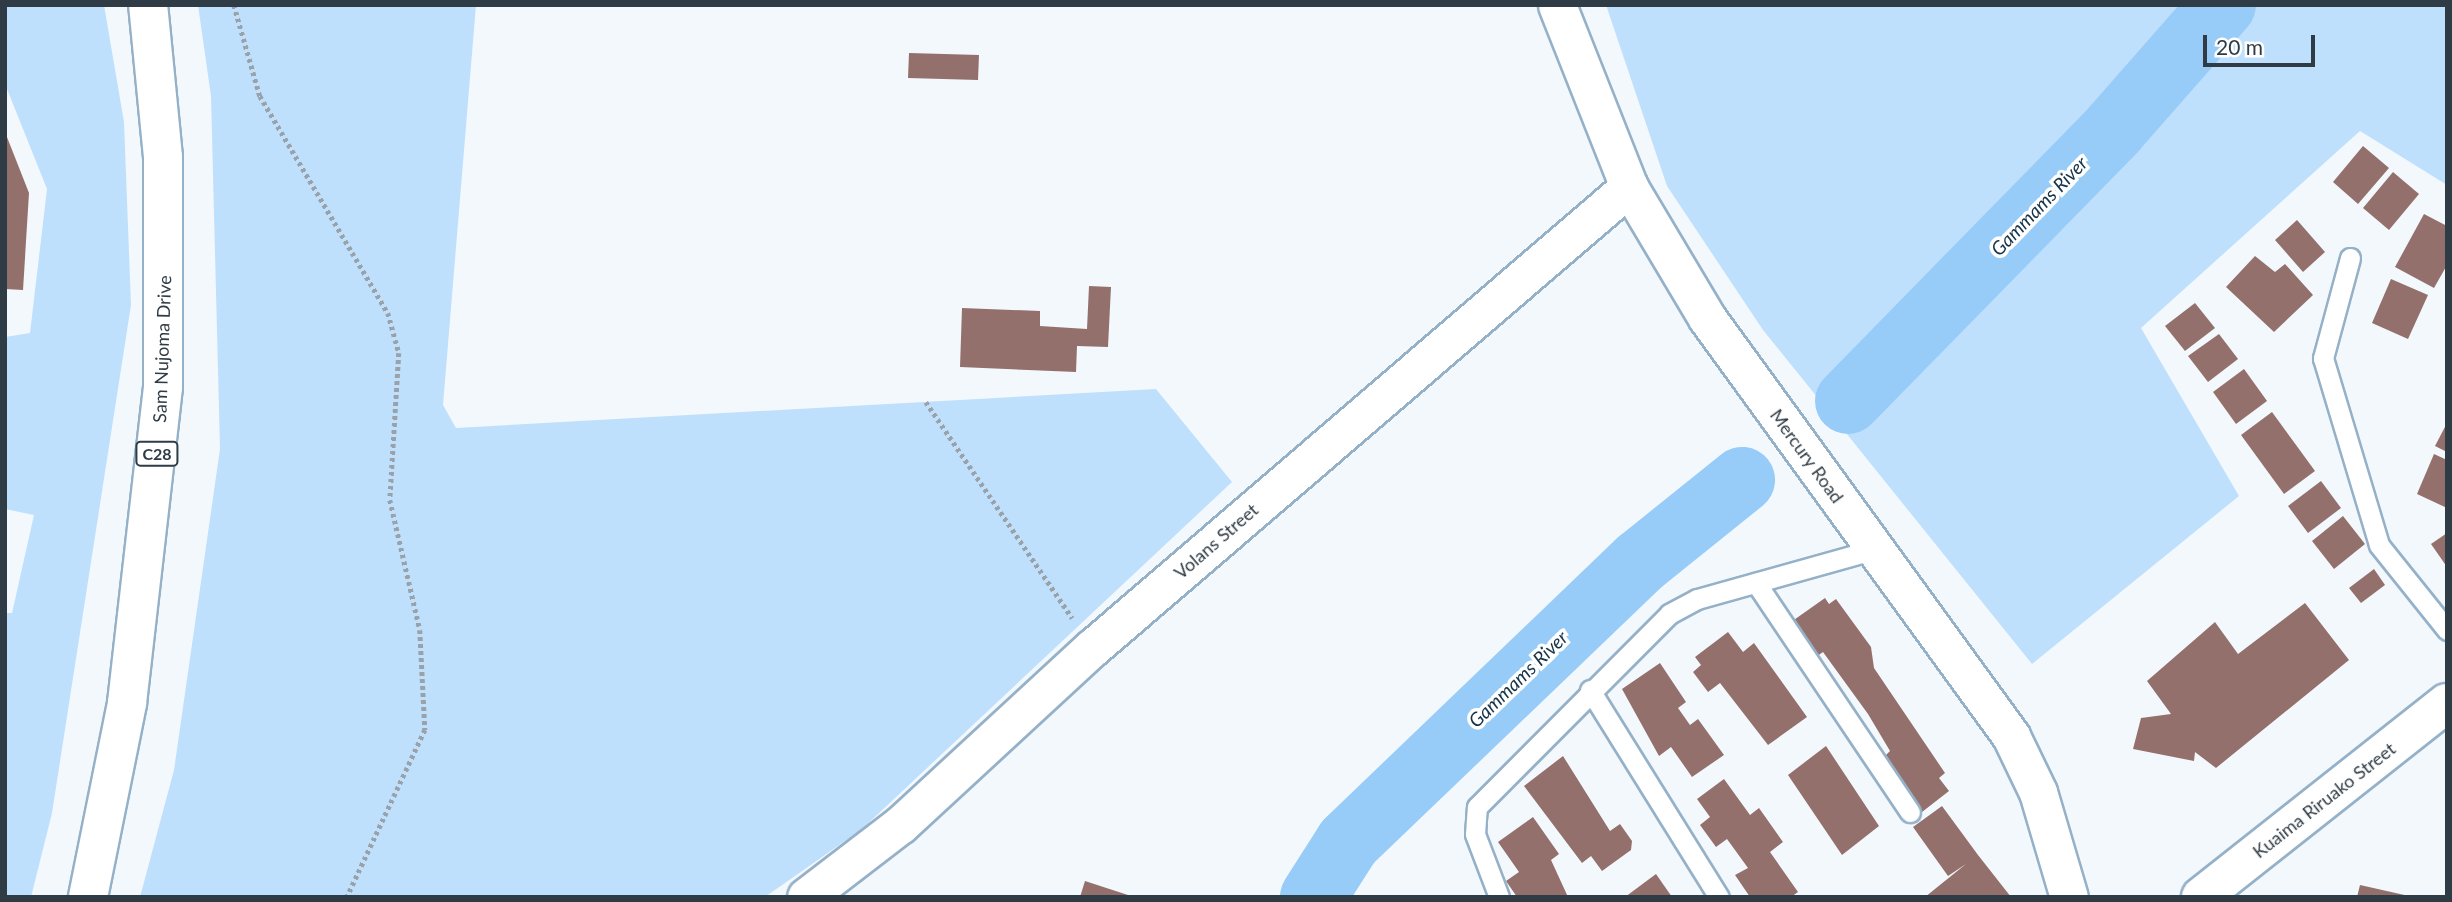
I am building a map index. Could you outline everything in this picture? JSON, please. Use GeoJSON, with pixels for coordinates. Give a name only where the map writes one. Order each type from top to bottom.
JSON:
{"type":"FeatureCollection","features":[{"type":"Feature","properties":{"kind":"main road","name":"Sam Nujoma Drive"},"geometry":{"type":"LineString","coordinates":[[88,897],[127,703],[163,387],[163,157],[148,5]]}},
{"type":"Feature","properties":{"kind":"main road","name":"Kuaima Riruako Street"},"geometry":{"type":"LineString","coordinates":[[2201,897],[2447,703]]}},
{"type":"Feature","properties":{"kind":"street","name":"Mercury Road"},"geometry":{"type":"LineString","coordinates":[[1558,5],[1629,187],[1707,318],[2011,736],[2038,792],[2069,897]]}},
{"type":"Feature","properties":{"kind":"street","name":"Volans Street"},"geometry":{"type":"LineString","coordinates":[[806,897],[900,825],[1092,648],[1629,187]]}},
{"type":"Feature","properties":{"kind":"lane"},"geometry":{"type":"LineString","coordinates":[[2350,258],[2323,358],[2379,545],[2447,630]]}},
{"type":"Feature","properties":{"kind":"lane"},"geometry":{"type":"LineString","coordinates":[[1499,897],[1475,834],[1477,807],[1669,614],[1756,583],[1876,550]]}},
{"type":"Feature","properties":{"kind":"lane"},"geometry":{"type":"LineString","coordinates":[[1756,583],[1910,812]]}},
{"type":"Feature","properties":{"kind":"lane"},"geometry":{"type":"LineString","coordinates":[[1590,691],[1719,897]]}},
{"type":"Feature","properties":{"kind":"path"},"geometry":{"type":"LineString","coordinates":[[234,5],[260,96],[388,313],[399,354],[390,500],[420,630],[425,730],[347,897]]}},
{"type":"Feature","properties":{"kind":"path"},"geometry":{"type":"LineString","coordinates":[[926,402],[1092,648]]}},
{"type":"Feature","properties":{"kind":"shaded area"},"geometry":{"type":"Polygon","coordinates":[[[5,5],[104,5],[124,122],[131,305],[52,813],[31,897],[5,897],[5,613],[12,613],[34,515],[5,509],[5,337],[30,333],[47,189],[5,84],[5,5]]]}},
{"type":"Feature","properties":{"kind":"shaded area"},"geometry":{"type":"Polygon","coordinates":[[[198,5],[476,5],[443,405],[456,428],[1156,389],[1232,482],[862,829],[765,897],[140,897],[174,770],[220,449],[211,96],[198,5]]]}},
{"type":"Feature","properties":{"kind":"shaded area"},"geometry":{"type":"Polygon","coordinates":[[[1606,5],[2447,5],[2447,185],[2360,131],[2141,328],[2239,496],[2032,664],[1763,330],[1667,186],[1606,5]]]}},
{"type":"Feature","properties":{"kind":"building"},"geometry":{"type":"Polygon","coordinates":[[[909,53],[979,55],[978,80],[908,78],[909,53]]]}},
{"type":"Feature","properties":{"kind":"building"},"geometry":{"type":"Polygon","coordinates":[[[5,132],[29,193],[23,290],[5,289],[5,132]]]}},
{"type":"Feature","properties":{"kind":"building"},"geometry":{"type":"Polygon","coordinates":[[[2363,146],[2389,168],[2358,204],[2333,182],[2363,146]]]}},
{"type":"Feature","properties":{"kind":"building"},"geometry":{"type":"Polygon","coordinates":[[[2393,172],[2419,194],[2389,230],[2363,208],[2393,172]]]}},
{"type":"Feature","properties":{"kind":"building"},"geometry":{"type":"Polygon","coordinates":[[[2424,214],[2447,226],[2447,265],[2434,288],[2395,267],[2424,214]]]}},
{"type":"Feature","properties":{"kind":"building"},"geometry":{"type":"Polygon","coordinates":[[[2297,220],[2325,252],[2303,272],[2275,240],[2297,220]]]}},
{"type":"Feature","properties":{"kind":"building"},"geometry":{"type":"Polygon","coordinates":[[[2255,256],[2275,272],[2285,264],[2313,295],[2274,332],[2226,287],[2255,256]]]}},
{"type":"Feature","properties":{"kind":"building"},"geometry":{"type":"Polygon","coordinates":[[[2391,279],[2428,295],[2408,339],[2372,323],[2391,279]]]}},
{"type":"Feature","properties":{"kind":"building"},"geometry":{"type":"Polygon","coordinates":[[[1089,286],[1111,287],[1108,347],[1077,346],[1076,372],[960,367],[962,308],[1040,311],[1040,326],[1087,329],[1089,286]]]}},
{"type":"Feature","properties":{"kind":"building"},"geometry":{"type":"Polygon","coordinates":[[[2195,303],[2215,328],[2185,351],[2165,326],[2195,303]]]}},
{"type":"Feature","properties":{"kind":"building"},"geometry":{"type":"Polygon","coordinates":[[[2219,334],[2238,359],[2208,382],[2188,356],[2219,334]]]}},
{"type":"Feature","properties":{"kind":"building"},"geometry":{"type":"Polygon","coordinates":[[[2244,369],[2267,401],[2236,424],[2213,392],[2244,369]]]}},
{"type":"Feature","properties":{"kind":"building"},"geometry":{"type":"Polygon","coordinates":[[[2272,412],[2315,471],[2284,494],[2241,435],[2272,412]]]}},
{"type":"Feature","properties":{"kind":"building"},"geometry":{"type":"Polygon","coordinates":[[[2447,423],[2447,452],[2435,446],[2447,423]]]}},
{"type":"Feature","properties":{"kind":"building"},"geometry":{"type":"Polygon","coordinates":[[[2434,454],[2447,460],[2447,508],[2417,494],[2434,454]]]}},
{"type":"Feature","properties":{"kind":"building"},"geometry":{"type":"Polygon","coordinates":[[[2321,481],[2341,508],[2308,533],[2288,506],[2321,481]]]}},
{"type":"Feature","properties":{"kind":"building"},"geometry":{"type":"Polygon","coordinates":[[[2343,516],[2365,544],[2334,569],[2312,541],[2343,516]]]}},
{"type":"Feature","properties":{"kind":"building"},"geometry":{"type":"Polygon","coordinates":[[[2447,533],[2447,567],[2431,544],[2447,533]]]}},
{"type":"Feature","properties":{"kind":"building"},"geometry":{"type":"Polygon","coordinates":[[[2374,569],[2385,585],[2361,603],[2349,588],[2374,569]]]}},
{"type":"Feature","properties":{"kind":"building"},"geometry":{"type":"Polygon","coordinates":[[[1825,598],[1829,604],[1836,599],[1871,647],[1874,668],[1945,773],[1939,778],[1949,791],[1922,812],[1882,759],[1890,751],[1868,714],[1823,652],[1816,657],[1791,622],[1825,598]]]}},
{"type":"Feature","properties":{"kind":"building"},"geometry":{"type":"Polygon","coordinates":[[[2305,603],[2349,660],[2216,768],[2195,752],[2194,761],[2133,749],[2141,718],[2171,714],[2147,681],[2215,622],[2238,654],[2305,603]]]}},
{"type":"Feature","properties":{"kind":"building"},"geometry":{"type":"Polygon","coordinates":[[[1728,632],[1743,652],[1754,643],[1807,717],[1768,745],[1720,683],[1708,692],[1693,672],[1701,665],[1695,657],[1728,632]]]}},
{"type":"Feature","properties":{"kind":"building"},"geometry":{"type":"Polygon","coordinates":[[[1660,663],[1686,702],[1678,708],[1690,725],[1698,719],[1724,755],[1692,777],[1671,747],[1659,756],[1622,689],[1660,663]]]}},
{"type":"Feature","properties":{"kind":"building"},"geometry":{"type":"Polygon","coordinates":[[[1826,746],[1879,826],[1842,855],[1788,775],[1826,746]]]}},
{"type":"Feature","properties":{"kind":"building"},"geometry":{"type":"Polygon","coordinates":[[[1563,756],[1610,831],[1620,824],[1632,841],[1631,850],[1602,871],[1591,856],[1582,863],[1524,786],[1563,756]]]}},
{"type":"Feature","properties":{"kind":"building"},"geometry":{"type":"Polygon","coordinates":[[[1724,779],[1750,815],[1759,808],[1783,842],[1770,852],[1798,892],[1791,897],[1750,897],[1735,875],[1748,868],[1727,839],[1716,847],[1700,825],[1710,817],[1697,799],[1724,779]]]}},
{"type":"Feature","properties":{"kind":"building"},"geometry":{"type":"Polygon","coordinates":[[[1942,806],[2011,897],[1925,897],[1966,864],[1948,876],[1913,827],[1942,806]]]}},
{"type":"Feature","properties":{"kind":"building"},"geometry":{"type":"Polygon","coordinates":[[[1533,817],[1559,854],[1551,860],[1568,897],[1517,897],[1506,881],[1519,872],[1498,842],[1533,817]]]}},
{"type":"Feature","properties":{"kind":"building"},"geometry":{"type":"Polygon","coordinates":[[[1656,874],[1672,897],[1625,897],[1656,874]]]}},
{"type":"Feature","properties":{"kind":"building"},"geometry":{"type":"Polygon","coordinates":[[[1085,881],[1131,896],[1131,897],[1080,897],[1085,881]]]}},
{"type":"Feature","properties":{"kind":"building"},"geometry":{"type":"Polygon","coordinates":[[[2360,885],[2409,896],[2357,897],[2360,885]]]}},
{"type":"Feature","properties":{"kind":"waterway","name":"Gammams River"},"geometry":{"type":"LineString","coordinates":[[1848,401],[2114,129],[2223,5]]}},
{"type":"Feature","properties":{"kind":"waterway","name":"Gammams River"},"geometry":{"type":"LineString","coordinates":[[1313,897],[1348,842],[1640,562],[1742,480]]}}]}
